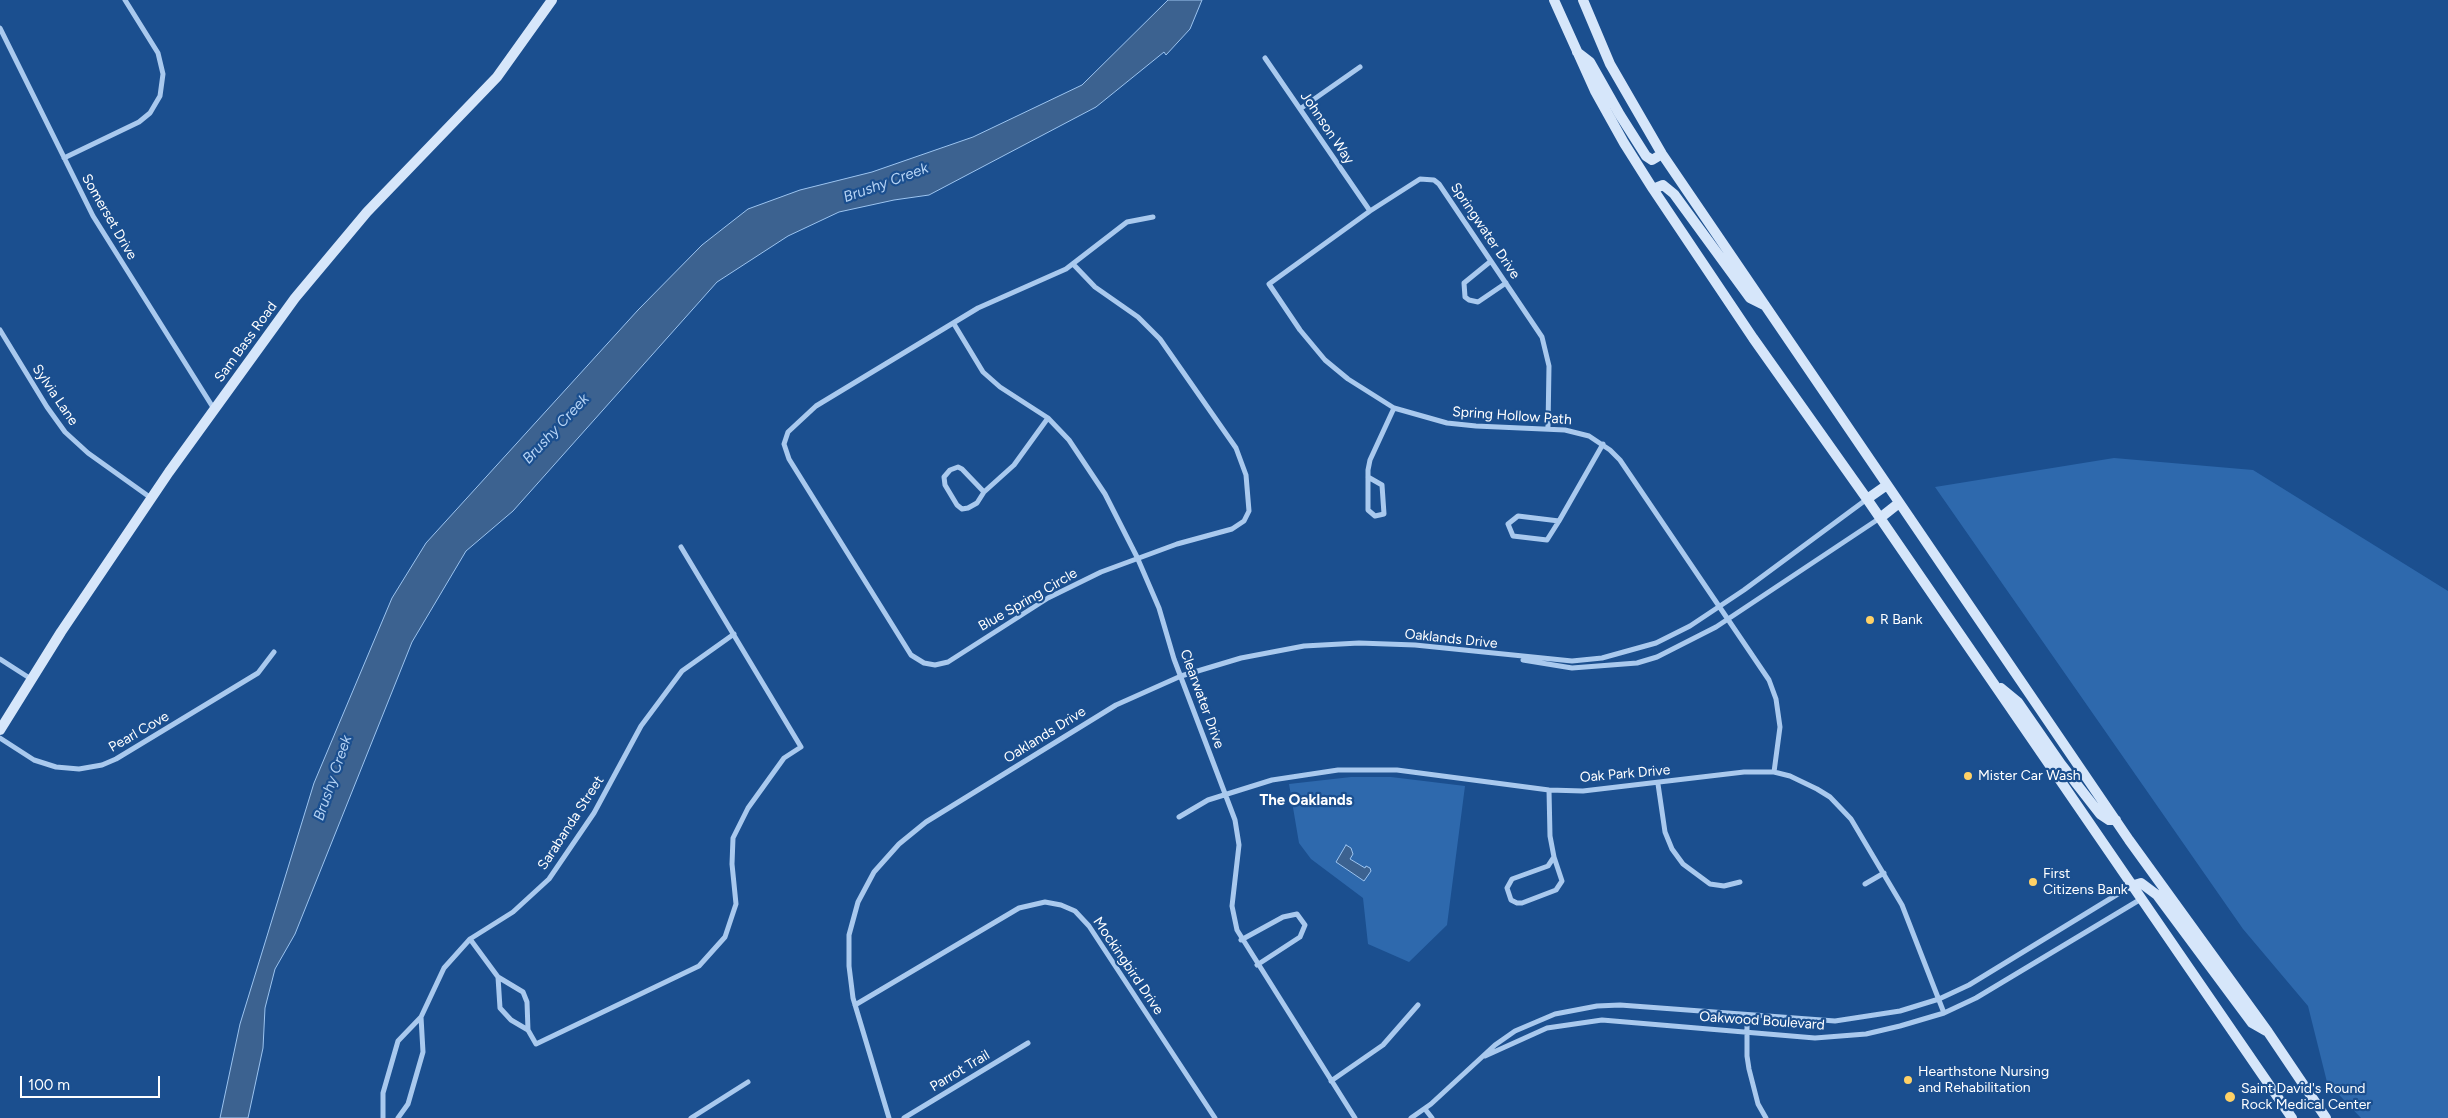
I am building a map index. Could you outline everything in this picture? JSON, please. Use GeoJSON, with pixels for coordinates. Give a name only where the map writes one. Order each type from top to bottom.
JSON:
{"type":"FeatureCollection","features":[{"type":"Feature","properties":{"kind":"main road","name":"Sam Bass Road"},"geometry":{"type":"LineString","coordinates":[[0,730],[31,679],[151,498],[330,254],[367,212],[497,77],[551,0]]}},
{"type":"Feature","properties":{"kind":"main road"},"geometry":{"type":"LineString","coordinates":[[1554,0],[1576,52],[1613,125],[1653,189],[1753,338],[1867,499],[2131,886],[2206,990],[2292,1118]]}},
{"type":"Feature","properties":{"kind":"main road"},"geometry":{"type":"LineString","coordinates":[[1583,0],[1610,64],[1662,154],[2116,820],[2268,1032],[2326,1118]]}},
{"type":"Feature","properties":{"kind":"main road"},"geometry":{"type":"LineString","coordinates":[[1576,52],[1590,62],[1646,156],[1652,160],[1662,154]]}},
{"type":"Feature","properties":{"kind":"main road"},"geometry":{"type":"LineString","coordinates":[[1653,189],[1663,185],[1674,194],[1750,298],[1765,305]]}},
{"type":"Feature","properties":{"kind":"main road"},"geometry":{"type":"LineString","coordinates":[[1867,499],[1887,485]]}},
{"type":"Feature","properties":{"kind":"main road"},"geometry":{"type":"LineString","coordinates":[[1880,518],[1899,503]]}},
{"type":"Feature","properties":{"kind":"main road"},"geometry":{"type":"LineString","coordinates":[[1992,681],[2018,702],[2060,764],[2100,814],[2109,820],[2116,820]]}},
{"type":"Feature","properties":{"kind":"main road"},"geometry":{"type":"LineString","coordinates":[[2131,886],[2141,883],[2157,895],[2252,1024],[2268,1032]]}},
{"type":"Feature","properties":{"kind":"street"},"geometry":{"type":"LineString","coordinates":[[64,158],[139,122],[150,113],[160,96],[163,74],[158,53],[125,0]]}},
{"type":"Feature","properties":{"kind":"street","name":"Somerset Drive"},"geometry":{"type":"LineString","coordinates":[[0,28],[93,216],[214,410]]}},
{"type":"Feature","properties":{"kind":"street","name":"Johnson Way"},"geometry":{"type":"LineString","coordinates":[[1265,58],[1370,211]]}},
{"type":"Feature","properties":{"kind":"street"},"geometry":{"type":"LineString","coordinates":[[1300,109],[1360,67]]}},
{"type":"Feature","properties":{"kind":"street","name":"Springwater Drive"},"geometry":{"type":"LineString","coordinates":[[1269,284],[1370,211],[1420,179],[1434,180],[1439,184],[1538,331],[1546,351],[1550,382],[1548,427]]}},
{"type":"Feature","properties":{"kind":"street"},"geometry":{"type":"LineString","coordinates":[[1073,264],[1127,222],[1153,217]]}},
{"type":"Feature","properties":{"kind":"street"},"geometry":{"type":"LineString","coordinates":[[1491,261],[1464,282],[1465,297],[1478,302],[1506,283]]}},
{"type":"Feature","properties":{"kind":"street","name":"Blue Spring Circle"},"geometry":{"type":"LineString","coordinates":[[1073,264],[1095,287],[1138,317],[1160,339],[1236,448],[1246,476],[1250,506],[1244,521],[1238,526],[1137,557],[1101,572],[1048,598],[948,662],[935,666],[924,663],[911,655],[789,459],[784,444],[788,432],[816,406],[954,324],[1008,293],[1035,283],[1073,264]]}},
{"type":"Feature","properties":{"kind":"street","name":"Spring Hollow Path"},"geometry":{"type":"LineString","coordinates":[[1269,284],[1300,330],[1325,360],[1348,379],[1394,408],[1447,423],[1476,426],[1548,427],[1578,432],[1603,444],[1620,460],[1769,680],[1776,699],[1780,727],[1774,772]]}},
{"type":"Feature","properties":{"kind":"street","name":"Clearwater Drive"},"geometry":{"type":"LineString","coordinates":[[954,324],[983,372],[1000,387],[1048,418],[1069,440],[1097,481],[1137,557],[1159,608],[1181,676],[1238,832],[1239,851],[1232,906],[1237,930],[1241,940],[1355,1118]]}},
{"type":"Feature","properties":{"kind":"street","name":"Sylvia Lane"},"geometry":{"type":"LineString","coordinates":[[0,330],[47,407],[65,432],[88,453],[151,498]]}},
{"type":"Feature","properties":{"kind":"street"},"geometry":{"type":"LineString","coordinates":[[1368,477],[1382,485],[1384,514],[1375,516],[1368,510],[1368,477],[1370,460],[1394,408]]}},
{"type":"Feature","properties":{"kind":"street"},"geometry":{"type":"LineString","coordinates":[[984,492],[958,467],[950,470],[944,477],[945,486],[957,505],[962,509],[968,508],[977,502],[984,492],[1014,465],[1048,418]]}},
{"type":"Feature","properties":{"kind":"street"},"geometry":{"type":"LineString","coordinates":[[1559,521],[1518,516],[1508,524],[1513,536],[1547,540],[1559,521],[1603,444]]}},
{"type":"Feature","properties":{"kind":"street","name":"Oaklands Drive"},"geometry":{"type":"LineString","coordinates":[[889,1118],[855,1005],[849,966],[849,935],[865,886],[874,872],[898,844],[926,822],[1116,705],[1181,676],[1264,653],[1328,644],[1415,645],[1505,656],[1572,661],[1602,658],[1656,642],[1690,626],[1719,607],[1786,561],[1867,499]]}},
{"type":"Feature","properties":{"kind":"street","name":"Oaklands Drive"},"geometry":{"type":"LineString","coordinates":[[1505,656],[1536,664],[1572,668],[1636,663],[1672,651],[1727,619],[1880,518]]}},
{"type":"Feature","properties":{"kind":"street"},"geometry":{"type":"LineString","coordinates":[[498,977],[500,1008],[504,1014],[528,1030],[536,1044],[699,966],[725,937],[736,904],[732,864],[733,838],[748,808],[784,758],[801,747],[681,546]]}},
{"type":"Feature","properties":{"kind":"street","name":"Sarabanda Street"},"geometry":{"type":"LineString","coordinates":[[383,1118],[383,1093],[398,1041],[421,1017],[444,968],[470,939],[513,912],[548,879],[594,812],[641,726],[682,671],[734,634]]}},
{"type":"Feature","properties":{"kind":"street","name":"Pearl Cove"},"geometry":{"type":"LineString","coordinates":[[0,738],[34,760],[56,767],[79,769],[102,765],[129,752],[258,673],[274,652]]}},
{"type":"Feature","properties":{"kind":"street"},"geometry":{"type":"LineString","coordinates":[[0,660],[31,679]]}},
{"type":"Feature","properties":{"kind":"street","name":"Oak Park Drive"},"geometry":{"type":"LineString","coordinates":[[1178,817],[1208,800],[1272,780],[1305,774],[1372,769],[1413,771],[1549,790],[1583,790],[1658,784],[1744,772],[1774,772],[1804,781],[1830,797],[1850,820],[1902,905],[1944,1012]]}},
{"type":"Feature","properties":{"kind":"street"},"geometry":{"type":"LineString","coordinates":[[1658,784],[1665,832],[1672,849],[1683,864],[1710,884],[1724,886],[1740,882]]}},
{"type":"Feature","properties":{"kind":"street"},"geometry":{"type":"LineString","coordinates":[[1549,790],[1550,836],[1562,881],[1556,890],[1522,903],[1510,900],[1506,888],[1512,879],[1548,866],[1554,856]]}},
{"type":"Feature","properties":{"kind":"street"},"geometry":{"type":"LineString","coordinates":[[1865,884],[1884,874]]}},
{"type":"Feature","properties":{"kind":"street","name":"Oakwood Boulevard"},"geometry":{"type":"LineString","coordinates":[[1411,1118],[1425,1109],[1476,1061],[1515,1031],[1541,1019],[1578,1009],[1620,1006],[1835,1021],[1900,1011],[1939,999],[1992,972],[2131,886]]}},
{"type":"Feature","properties":{"kind":"street","name":"Oakwood Boulevard"},"geometry":{"type":"LineString","coordinates":[[1476,1061],[1536,1031],[1576,1022],[1618,1021],[1807,1038],[1843,1036],[1893,1028],[1944,1012],[1976,998],[2140,899]]}},
{"type":"Feature","properties":{"kind":"street","name":"Mockingbird Drive"},"geometry":{"type":"LineString","coordinates":[[855,1005],[1019,908],[1045,902],[1061,905],[1075,912],[1089,926],[1215,1118]]}},
{"type":"Feature","properties":{"kind":"street"},"geometry":{"type":"LineString","coordinates":[[1241,940],[1283,917],[1297,914],[1305,925],[1300,937],[1257,965]]}},
{"type":"Feature","properties":{"kind":"street"},"geometry":{"type":"LineString","coordinates":[[470,939],[498,977],[523,992],[527,1002],[528,1030]]}},
{"type":"Feature","properties":{"kind":"street"},"geometry":{"type":"LineString","coordinates":[[1331,1081],[1383,1045],[1418,1005]]}},
{"type":"Feature","properties":{"kind":"street"},"geometry":{"type":"LineString","coordinates":[[1747,1015],[1747,1056],[1752,1084],[1758,1104],[1766,1118]]}},
{"type":"Feature","properties":{"kind":"street","name":"Sarabanda Street"},"geometry":{"type":"LineString","coordinates":[[398,1118],[408,1104],[423,1052],[421,1017]]}},
{"type":"Feature","properties":{"kind":"street","name":"Parrot Trail"},"geometry":{"type":"LineString","coordinates":[[904,1118],[1028,1043]]}},
{"type":"Feature","properties":{"kind":"street"},"geometry":{"type":"LineString","coordinates":[[691,1118],[748,1082]]}},
{"type":"Feature","properties":{"kind":"street"},"geometry":{"type":"LineString","coordinates":[[1425,1109],[1432,1118]]}},
{"type":"Feature","properties":{"kind":"shaded area"},"geometry":{"type":"Polygon","coordinates":[[[2114,458],[2253,470],[2448,591],[2448,1118],[2361,1118],[2327,1082],[2308,1006],[2243,929],[1935,487],[2114,458]]]}},
{"type":"Feature","properties":{"kind":"shaded area"},"geometry":{"type":"Polygon","coordinates":[[[1351,777],[1391,777],[1465,786],[1447,925],[1409,962],[1368,944],[1363,898],[1311,859],[1299,843],[1289,784],[1351,777]]]}},
{"type":"Feature","properties":{"kind":"water","name":"Brushy Creek"},"geometry":{"type":"Polygon","coordinates":[[[1168,0],[1202,0],[1190,29],[1166,55],[1164,52],[1096,107],[929,195],[894,200],[839,212],[788,236],[717,282],[513,511],[466,551],[412,642],[295,934],[275,969],[265,1008],[263,1048],[248,1118],[220,1118],[240,1024],[314,783],[392,598],[426,543],[638,310],[702,245],[748,209],[800,190],[872,172],[973,137],[1082,85],[1168,0]]]}},
{"type":"Feature","properties":{"kind":"water"},"geometry":{"type":"Polygon","coordinates":[[[1346,845],[1351,848],[1353,854],[1350,859],[1365,868],[1366,866],[1370,868],[1371,871],[1364,881],[1336,862],[1346,845]]]}},
{"type":"Feature","properties":{"kind":"place","name":"R Bank"},"geometry":{"type":"Point","coordinates":[1870,620]}},
{"type":"Feature","properties":{"kind":"place","name":"Mister Car Wash"},"geometry":{"type":"Point","coordinates":[1968,776]}},
{"type":"Feature","properties":{"kind":"place","name":"First Citizens Bank"},"geometry":{"type":"Point","coordinates":[2033,882]}},
{"type":"Feature","properties":{"kind":"place","name":"Hearthstone Nursing and Rehabilitation"},"geometry":{"type":"Point","coordinates":[1908,1080]}},
{"type":"Feature","properties":{"kind":"place","name":"Saint David's Round Rock Medical Center"},"geometry":{"type":"Point","coordinates":[2230,1097]}},
{"type":"Feature","properties":{"kind":"district","name":"The Oaklands"},"geometry":{"type":"Point","coordinates":[1306,801]}}]}
